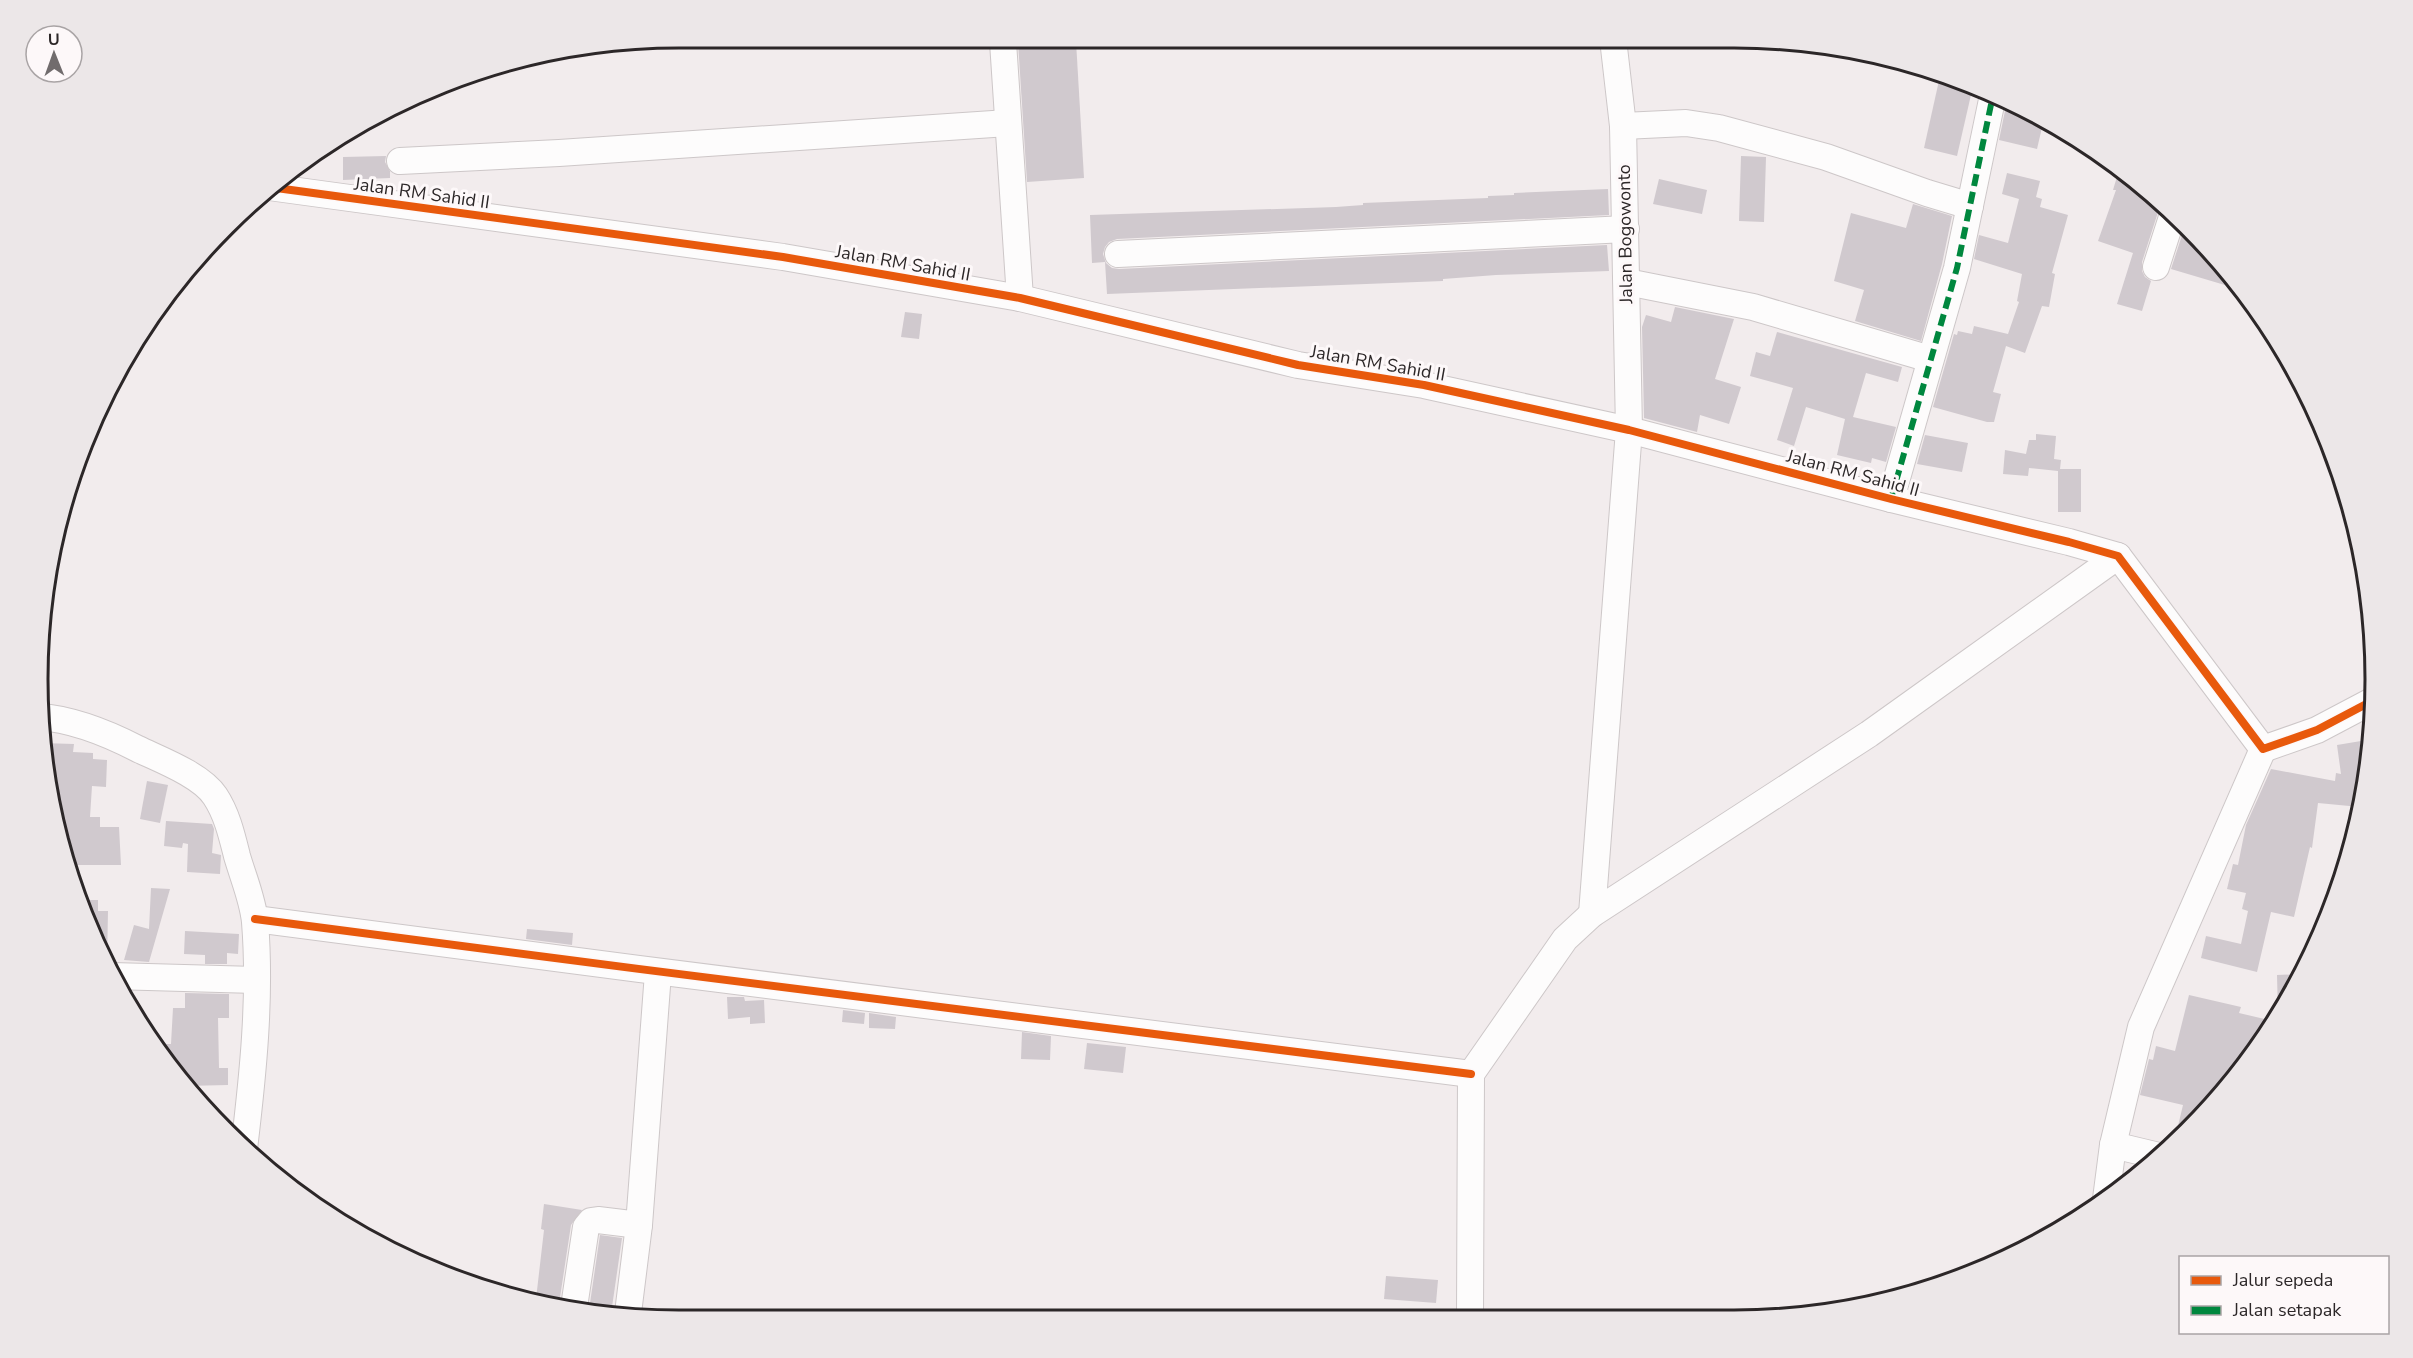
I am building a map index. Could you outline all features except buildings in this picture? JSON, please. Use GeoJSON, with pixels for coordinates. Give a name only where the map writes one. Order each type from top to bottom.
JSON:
{"type":"FeatureCollection","features":[{"type":"Feature","properties":{"kind":"street"},"geometry":{"type":"LineString","coordinates":[[1003,48],[1020,298]]}},
{"type":"Feature","properties":{"kind":"street","name":"Jalan Bogowonto"},"geometry":{"type":"LineString","coordinates":[[1592,914],[1629,429],[1623,126],[1614,48]]}},
{"type":"Feature","properties":{"kind":"street"},"geometry":{"type":"LineString","coordinates":[[1891,499],[1957,268],[1991,103]]}},
{"type":"Feature","properties":{"kind":"street"},"geometry":{"type":"LineString","coordinates":[[400,161],[559,153],[1008,123]]}},
{"type":"Feature","properties":{"kind":"street"},"geometry":{"type":"LineString","coordinates":[[1623,126],[1686,123],[1719,128],[1826,157],[1970,206]]}},
{"type":"Feature","properties":{"kind":"street","name":"Jalan RM Sahid II"},"geometry":{"type":"LineString","coordinates":[[281,190],[783,257],[1020,298],[1298,365],[1424,385],[1629,429],[1891,499],[2118,556]]}},
{"type":"Feature","properties":{"kind":"street"},"geometry":{"type":"LineString","coordinates":[[2156,267],[2170,224]]}},
{"type":"Feature","properties":{"kind":"street"},"geometry":{"type":"LineString","coordinates":[[1118,254],[1626,229]]}},
{"type":"Feature","properties":{"kind":"street"},"geometry":{"type":"LineString","coordinates":[[1627,282],[1754,307],[1930,359]]}},
{"type":"Feature","properties":{"kind":"street"},"geometry":{"type":"LineString","coordinates":[[1470,1310],[1471,1074],[1558,948],[1592,914],[1869,734],[2118,556],[2263,749]]}},
{"type":"Feature","properties":{"kind":"street"},"geometry":{"type":"LineString","coordinates":[[2107,1188],[2113,1145],[2141,1027],[2263,749],[2317,730],[2364,705]]}},
{"type":"Feature","properties":{"kind":"street"},"geometry":{"type":"LineString","coordinates":[[49,719],[87,728],[128,744],[202,783],[215,795],[227,820],[255,919],[256,980],[252,1081],[245,1137]]}},
{"type":"Feature","properties":{"kind":"street"},"geometry":{"type":"LineString","coordinates":[[255,919],[658,973],[1061,1021],[1471,1074]]}},
{"type":"Feature","properties":{"kind":"street"},"geometry":{"type":"LineString","coordinates":[[629,1308],[639,1225],[658,973]]}},
{"type":"Feature","properties":{"kind":"street"},"geometry":{"type":"LineString","coordinates":[[123,976],[256,980]]}},
{"type":"Feature","properties":{"kind":"street"},"geometry":{"type":"LineString","coordinates":[[2113,1145],[2149,1154]]}},
{"type":"Feature","properties":{"kind":"street"},"geometry":{"type":"LineString","coordinates":[[575,1301],[586,1227],[591,1221],[639,1225]]}},
{"type":"Feature","properties":{"kind":"marked path"},"geometry":{"type":"LineString","coordinates":[[1891,499],[1957,268],[1991,103]]}},
{"type":"Feature","properties":{"kind":"cycle path"},"geometry":{"type":"LineString","coordinates":[[282,189],[783,257],[1020,298],[1298,365],[1424,385],[1629,430],[2118,556],[2263,749],[2317,730],[2364,705]]}},
{"type":"Feature","properties":{"kind":"cycle path"},"geometry":{"type":"LineString","coordinates":[[255,919],[1471,1074]]}}]}
